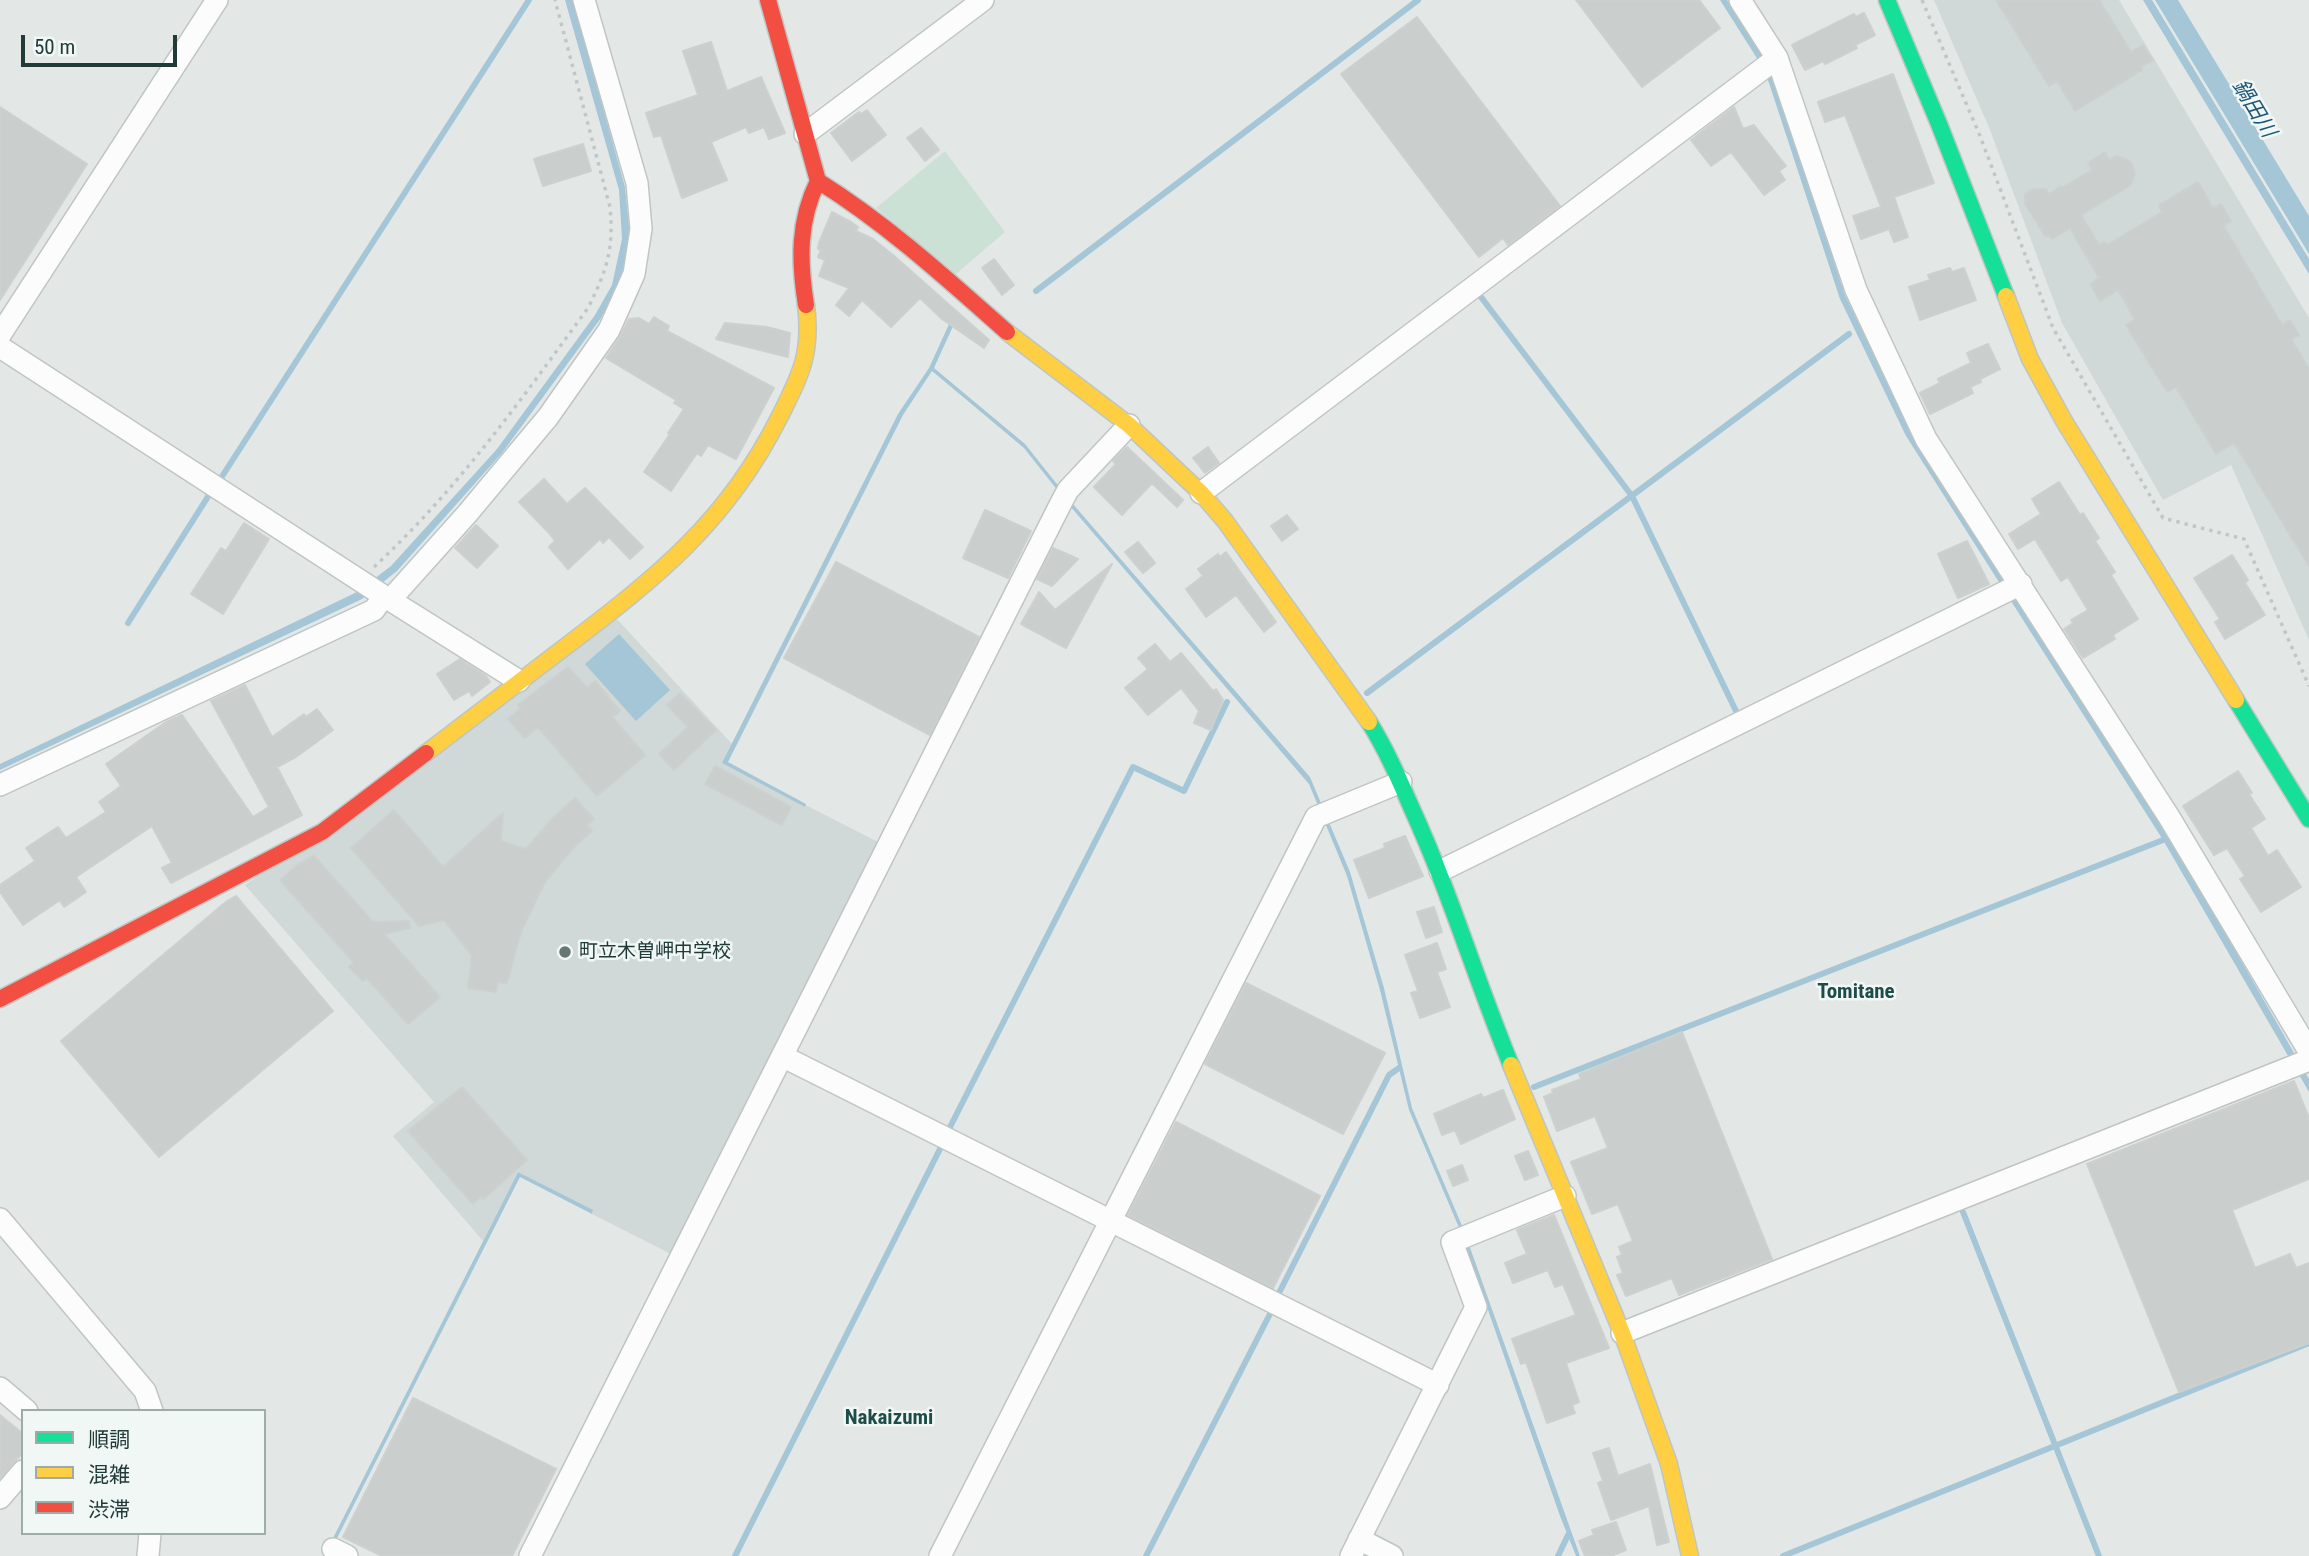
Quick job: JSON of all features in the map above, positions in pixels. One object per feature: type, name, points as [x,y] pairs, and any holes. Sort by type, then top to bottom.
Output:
[{"type":"street","points":[[0,335],[218,0]]},
{"type":"street","points":[[0,785],[374,610],[375,591],[491,487],[548,417],[609,330],[634,274],[641,229],[637,183],[584,0]]},
{"type":"street","points":[[768,0],[818,181],[861,208],[904,241],[1008,333],[1129,425],[1200,493],[1225,522],[1354,700],[1382,744],[1440,871],[1481,991],[1622,1333],[1669,1464],[1690,1556]]},
{"type":"street","points":[[805,134],[983,0]]},
{"type":"street","points":[[1622,1333],[2304,1060],[2195,858],[2011,589],[1926,439],[1856,290],[1769,64],[1740,0]]},
{"type":"street","points":[[1887,0],[1939,124],[2030,359],[2064,421],[2309,819]]},
{"type":"street","points":[[1200,493],[1769,64]]},
{"type":"street","points":[[0,999],[322,832],[634,594],[679,554],[737,489],[755,461],[804,365],[809,326],[801,251],[803,223],[809,198],[818,181]]},
{"type":"street","points":[[0,347],[375,591],[519,681]]},
{"type":"street","points":[[530,1556],[1065,497],[1129,425]]},
{"type":"street","points":[[1440,871],[2011,589]]},
{"type":"street","points":[[940,1556],[1110,1221],[1323,814],[1401,782]]},
{"type":"street","points":[[782,1056],[1438,1385]]},
{"type":"street","points":[[1392,1556],[1355,1548],[1476,1307],[1452,1242],[1565,1196]]},
{"type":"street","points":[[0,1219],[145,1391],[151,1409]]},
{"type":"street","points":[[0,1388],[25,1409]]},
{"type":"street","points":[[0,1498],[21,1473]]},
{"type":"street","points":[[148,1556],[150,1535]]},
{"type":"path","points":[[375,591],[402,541],[492,440],[588,308],[608,258],[612,235],[605,180],[555,0]]},
{"type":"path","points":[[1922,0],[1980,136],[2053,328],[2074,368],[2163,518],[2244,539],[2309,686]]},
{"type":"shaded area","points":[[1934,0],[2119,0],[2309,318],[2309,640],[2231,465],[2163,500],[2062,323],[1990,130]]},
{"type":"shaded area","name":"町立木曽岬中学校","points":[[617,619],[732,744],[723,763],[882,844],[673,1255],[518,1172],[483,1241],[393,1136],[434,1102],[245,885]]},
{"type":"green space","points":[[945,151],[1005,232],[956,274],[876,208]]},
{"type":"water","points":[[565,0],[573,0],[625,187],[630,237],[617,288],[601,318],[502,453],[397,571],[362,599],[0,770],[0,764],[357,592],[391,566],[497,449],[595,315],[612,285],[622,239],[619,190]]},
{"type":"water","points":[[1720,0],[1727,0],[1761,53],[1774,80],[1845,295],[1912,433],[2169,835],[2309,1079],[2309,1092],[2163,840],[1906,436],[1840,299],[1769,83],[1760,63]]},
{"type":"water","points":[[2143,0],[2152,0],[2309,259],[2309,274]]},
{"type":"water","points":[[2155,0],[2178,0],[2309,216],[2309,254]]},
{"type":"water","points":[[955,311],[959,313],[934,368],[1025,444],[1072,503],[1310,777],[1350,872],[1384,988],[1412,1108],[1463,1228],[1580,1556],[1576,1556],[1560,1516],[1460,1230],[1409,1110],[1380,990],[1347,876],[1309,784],[1070,506],[1024,448],[932,371],[903,415],[728,762],[806,804],[805,807],[722,763],[898,414],[929,368]]},
{"type":"water","points":[[619,634],[670,690],[636,721],[585,664]]},
{"type":"water","points":[[518,1172],[593,1210],[592,1214],[520,1177],[328,1556],[324,1556]]},
{"type":"building","points":[[1576,0],[1699,0],[1720,28],[1642,87]]},
{"type":"building","points":[[1996,0],[2099,0],[2131,52],[2143,45],[2153,60],[2141,67],[2142,70],[2075,111],[2057,81],[2049,86]]},
{"type":"building","points":[[1864,13],[1875,35],[1855,45],[1857,48],[1825,64],[1823,61],[1805,70],[1792,45],[1854,14],[1856,17]]},
{"type":"building","points":[[1417,17],[1560,206],[1508,245],[1503,238],[1479,257],[1341,74]]},
{"type":"building","points":[[711,42],[727,91],[761,77],[785,133],[769,139],[764,127],[749,133],[746,127],[711,142],[727,180],[682,198],[661,135],[654,137],[646,113],[698,95],[683,51]]},
{"type":"building","points":[[1893,74],[1934,183],[1894,197],[1908,237],[1894,242],[1889,229],[1861,239],[1853,216],[1881,207],[1845,115],[1825,122],[1818,102]]},
{"type":"building","points":[[0,107],[87,164],[0,300]]},
{"type":"building","points":[[1734,107],[1743,129],[1754,125],[1786,166],[1779,171],[1785,180],[1764,195],[1731,152],[1711,166],[1691,140]]},
{"type":"building","points":[[867,110],[886,135],[852,161],[831,133],[859,112],[861,114]]},
{"type":"building","points":[[921,128],[939,150],[925,161],[907,138]]},
{"type":"building","points":[[583,144],[591,171],[543,186],[534,159]]},
{"type":"building","points":[[2105,152],[2109,160],[2116,156],[2128,160],[2135,174],[2131,185],[2081,215],[2099,245],[2105,242],[2107,245],[2162,212],[2159,205],[2198,182],[2213,208],[2221,204],[2231,221],[2223,225],[2282,325],[2290,320],[2299,335],[2291,339],[2309,369],[2309,566],[2234,443],[2216,454],[2176,387],[2167,392],[2126,325],[2135,319],[2118,290],[2100,301],[2090,284],[2099,278],[2070,228],[2052,239],[2049,235],[2046,237],[2025,204],[2025,194],[2029,191],[2046,189],[2049,194],[2061,186],[2062,188],[2092,170],[2088,163]]},
{"type":"building","points":[[832,212],[851,222],[858,227],[856,231],[873,239],[893,255],[989,340],[984,348],[942,319],[920,298],[891,327],[862,300],[849,316],[836,305],[849,288],[819,276],[825,260],[818,257],[821,250],[818,249],[819,243]]},
{"type":"building","points":[[994,259],[1014,285],[1002,295],[982,268]]},
{"type":"building","points":[[1950,268],[1952,272],[1964,268],[1976,300],[1920,320],[1909,287],[1930,280],[1928,275]]},
{"type":"building","points":[[654,317],[669,326],[667,331],[774,388],[736,459],[708,445],[701,456],[697,453],[671,491],[644,472],[684,409],[674,403],[676,400],[606,358],[629,319],[639,318],[649,324]]},
{"type":"building","points":[[725,323],[767,327],[790,333],[788,357],[716,339]]},
{"type":"building","points":[[1988,344],[2000,369],[1970,387],[1973,393],[1930,414],[1920,393],[1940,383],[1938,379],[1971,363],[1967,353]]},
{"type":"building","points":[[1127,447],[1183,500],[1177,507],[1152,483],[1122,515],[1094,487],[1116,464],[1113,461]]},
{"type":"building","points":[[1208,447],[1219,463],[1205,473],[1193,458]]},
{"type":"building","points":[[544,479],[567,504],[585,488],[643,547],[630,559],[609,537],[603,543],[600,539],[568,569],[549,547],[555,541],[519,502]]},
{"type":"building","points":[[2059,482],[2099,538],[2095,541],[2115,572],[2111,575],[2138,619],[2113,635],[2115,639],[2083,658],[2064,629],[2073,623],[2071,620],[2088,610],[2068,577],[2061,581],[2035,539],[2018,549],[2009,534],[2041,514],[2032,499]]},
{"type":"building","points":[[985,510],[1031,531],[1008,578],[963,558]]},
{"type":"building","points":[[1287,515],[1298,529],[1282,541],[1271,526]]},
{"type":"building","points":[[244,523],[269,539],[223,614],[191,594],[221,548],[226,551]]},
{"type":"building","points":[[476,525],[498,546],[477,568],[455,548]]},
{"type":"building","points":[[1967,541],[1989,584],[1958,598],[1938,554]]},
{"type":"building","points":[[1138,542],[1155,563],[1143,573],[1125,552]]},
{"type":"building","points":[[1053,548],[1078,559],[1052,586],[1037,579]]},
{"type":"building","points":[[1226,552],[1276,622],[1264,632],[1236,595],[1206,617],[1186,589],[1203,576],[1198,569],[1218,554],[1220,557]]},
{"type":"building","points":[[2232,555],[2248,580],[2245,583],[2265,615],[2225,639],[2215,622],[2220,619],[2194,578]]},
{"type":"building","points":[[836,562],[979,637],[930,735],[784,658]]},
{"type":"building","points":[[1112,564],[1066,648],[1021,624],[1039,592],[1055,610]]},
{"type":"building","points":[[1155,644],[1170,662],[1181,653],[1213,691],[1216,689],[1223,700],[1211,730],[1194,723],[1199,711],[1181,688],[1148,715],[1125,688],[1148,669],[1138,658]]},
{"type":"building","points":[[460,659],[486,676],[490,682],[472,696],[469,691],[454,700],[437,674]]},
{"type":"building","points":[[568,667],[587,688],[595,681],[620,711],[612,717],[645,755],[597,796],[538,727],[525,738],[508,719],[521,708],[518,705]]},
{"type":"building","points":[[245,685],[272,737],[304,714],[306,717],[317,709],[333,730],[296,757],[277,767],[302,815],[171,883],[162,868],[172,863],[152,826],[76,877],[86,892],[64,907],[60,900],[23,925],[0,892],[0,885],[35,861],[26,848],[58,827],[66,838],[106,812],[99,802],[121,786],[106,764],[166,722],[182,715],[253,817],[269,807],[211,701]]},
{"type":"building","points":[[680,693],[716,730],[674,770],[659,754],[688,727],[667,705]]},
{"type":"building","points":[[715,766],[791,807],[782,825],[705,784]]},
{"type":"building","points":[[2238,771],[2265,819],[2251,828],[2268,856],[2277,850],[2301,887],[2261,912],[2240,879],[2245,876],[2227,848],[2214,855],[2183,806]]},
{"type":"building","points":[[575,798],[594,819],[587,825],[592,831],[575,846],[545,882],[521,932],[507,983],[498,982],[496,992],[468,988],[472,956],[444,920],[419,926],[351,848],[394,810],[443,867],[503,813],[501,841],[526,849]]},
{"type":"building","points":[[1405,836],[1423,876],[1369,898],[1354,860],[1385,848],[1384,844]]},
{"type":"building","points":[[314,856],[373,922],[409,921],[410,928],[384,934],[440,997],[408,1024],[367,978],[363,981],[349,967],[354,963],[280,880],[299,864]]},
{"type":"building","points":[[236,896],[333,1011],[159,1157],[61,1041]]},
{"type":"building","points":[[1434,907],[1442,932],[1426,938],[1417,912]]},
{"type":"building","points":[[1437,943],[1446,969],[1437,972],[1450,1007],[1420,1018],[1411,993],[1418,991],[1405,955]]},
{"type":"building","points":[[1246,983],[1385,1053],[1343,1134],[1205,1064]]},
{"type":"building","points":[[1682,1032],[1772,1259],[1679,1295],[1672,1278],[1626,1296],[1617,1275],[1623,1273],[1617,1257],[1622,1255],[1619,1247],[1633,1241],[1618,1204],[1592,1214],[1571,1162],[1608,1148],[1595,1116],[1557,1131],[1544,1097],[1553,1093],[1552,1090],[1581,1079],[1579,1074]]},
{"type":"building","points":[[2294,1081],[2309,1118],[2309,1179],[2232,1210],[2255,1268],[2290,1254],[2296,1268],[2309,1263],[2309,1343],[2179,1392],[2087,1164]]},
{"type":"building","points":[[462,1087],[527,1160],[483,1199],[481,1196],[473,1204],[408,1131]]},
{"type":"building","points":[[1503,1090],[1515,1119],[1461,1144],[1455,1130],[1442,1135],[1434,1114],[1481,1094],[1483,1098]]},
{"type":"building","points":[[1176,1122],[1320,1196],[1273,1288],[1128,1215]]},
{"type":"building","points":[[1528,1151],[1538,1175],[1525,1180],[1515,1156]]},
{"type":"building","points":[[1462,1165],[1468,1180],[1453,1186],[1447,1171]]},
{"type":"building","points":[[1554,1215],[1609,1348],[1566,1363],[1579,1402],[1572,1405],[1575,1413],[1547,1423],[1526,1362],[1521,1364],[1512,1339],[1576,1315],[1563,1284],[1555,1287],[1548,1270],[1513,1283],[1505,1263],[1527,1254],[1517,1230]]},
{"type":"building","points":[[413,1398],[556,1469],[512,1556],[382,1556],[343,1537]]},
{"type":"building","points":[[0,1415],[21,1432],[21,1454],[0,1478]]},
{"type":"building","points":[[1609,1448],[1618,1476],[1650,1464],[1669,1542],[1657,1545],[1649,1506],[1611,1520],[1598,1483],[1603,1481],[1593,1453]]},
{"type":"building","points":[[1616,1522],[1626,1550],[1611,1556],[1585,1556],[1579,1541],[1594,1535],[1592,1530]]},
{"type":"waterway","points":[[221,478],[529,0]]},
{"type":"waterway","points":[[1036,291],[1418,0]]},
{"type":"waterway","points":[[1481,297],[1632,496],[1737,713]]},
{"type":"waterway","points":[[1367,693],[1849,334]]},
{"type":"waterway","points":[[128,623],[209,495]]},
{"type":"waterway","points":[[948,1131],[1133,767],[1184,791],[1227,702]]},
{"type":"waterway","points":[[1534,1087],[2163,840]]},
{"type":"waterway","points":[[1277,1297],[1389,1075],[1399,1068]]},
{"type":"waterway","points":[[735,1556],[942,1145]]},
{"type":"waterway","points":[[1963,1212],[2099,1556]]},
{"type":"waterway","points":[[1146,1556],[1272,1310]]},
{"type":"waterway","points":[[1783,1556],[2309,1343]]},
{"type":"waterway","points":[[1558,1556],[1568,1535]]},
{"type":"traffic: fast","points":[[1887,0],[2006,296]]},
{"type":"traffic: fast","points":[[2236,700],[2309,819]]},
{"type":"traffic: fast","points":[[1369,722],[1392,764],[1426,840],[1511,1065]]},
{"type":"traffic: slow","points":[[2006,296],[2030,359],[2064,421],[2236,700]]},
{"type":"traffic: slow","points":[[426,753],[630,596],[687,545],[713,517],[759,453],[794,388],[806,350],[806,305]]},
{"type":"traffic: slow","points":[[1007,332],[1129,425],[1201,493],[1225,521],[1369,722]]},
{"type":"traffic: slow","points":[[1511,1065],[1622,1333],[1669,1464],[1690,1556]]},
{"type":"traffic: jam","points":[[768,0],[818,181],[892,233],[1007,332]]},
{"type":"traffic: jam","points":[[806,305],[802,242],[807,211],[818,181]]},
{"type":"traffic: jam","points":[[0,999],[322,832],[426,753]]},
{"type":"place","name":"町立木曽岬中学校","points":[[565,952]]},
{"type":"district","name":"Tomitane","points":[[1856,993]]},
{"type":"district","name":"Nakaizumi","points":[[889,1419]]},
{"type":"water label","name":"鍋田川","points":[[2253,109]]}]
